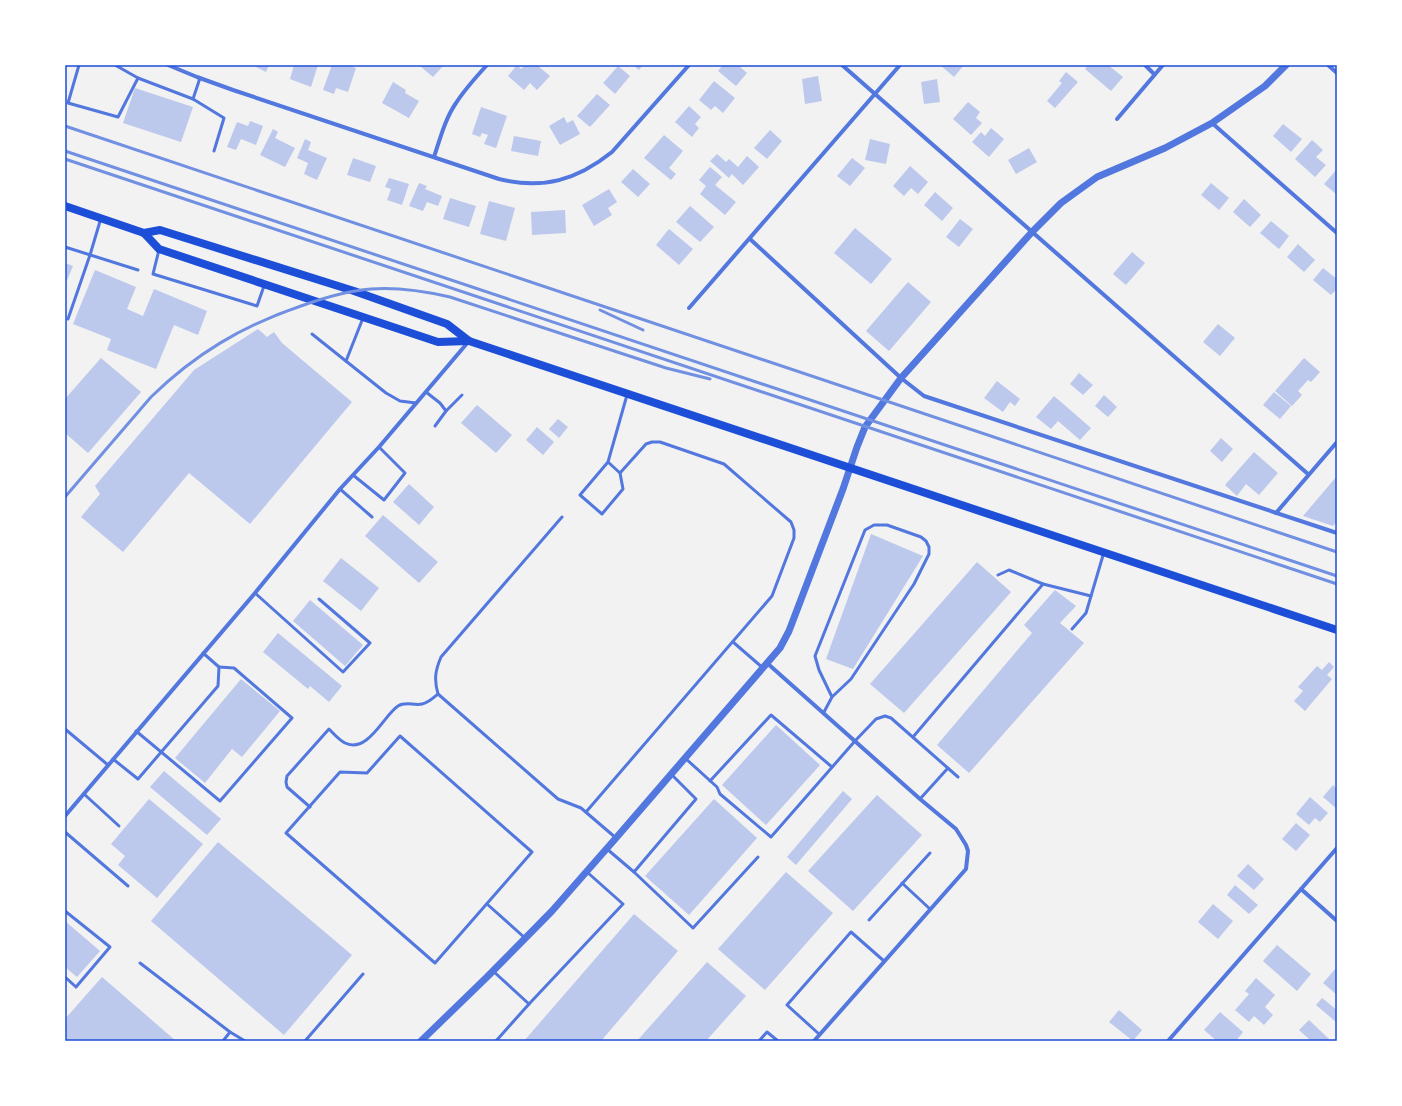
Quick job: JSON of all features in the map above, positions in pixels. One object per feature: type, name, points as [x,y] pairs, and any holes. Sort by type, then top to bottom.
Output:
[{"type":"main road","points":[[65,206],[144,233],[159,248],[438,342],[469,341]]},
{"type":"main road","points":[[144,233],[160,230],[354,292],[447,324],[469,341],[1337,630]]},
{"type":"street","points":[[168,65],[200,78],[434,157],[508,181],[527,184],[552,182],[581,173],[612,152],[688,65]]},
{"type":"street","points":[[434,157],[455,104],[487,65]]},
{"type":"street","points":[[842,65],[874,95],[1308,474]]},
{"type":"street","points":[[689,308],[900,65]]},
{"type":"street","points":[[1145,65],[1154,74]]},
{"type":"street","points":[[1117,119],[1162,65]]},
{"type":"street","points":[[421,1041],[493,971],[586,872],[780,648],[789,631],[851,468],[865,426],[901,378],[1032,232],[1061,203],[1097,177],[1165,148],[1212,123],[1265,86],[1286,65]]},
{"type":"street","points":[[1328,65],[1337,73]]},
{"type":"street","points":[[1212,123],[1337,233]]},
{"type":"street","points":[[750,239],[901,378],[924,396],[1337,533]]},
{"type":"street","points":[[65,816],[340,489],[379,447],[469,341]]},
{"type":"street","points":[[1276,513],[1337,442]]},
{"type":"street","points":[[765,666],[824,712],[920,799],[956,829],[968,851],[966,869],[814,1041]]},
{"type":"street","points":[[1168,1041],[1337,848]]},
{"type":"street","points":[[1301,889],[1337,921]]},
{"type":"lane","points":[[79,65],[68,103],[118,117],[138,78]]},
{"type":"lane","points":[[115,65],[138,78],[193,99],[224,118],[214,150]]},
{"type":"lane","points":[[193,99],[200,78]]},
{"type":"lane","points":[[68,319],[101,218]]},
{"type":"lane","points":[[65,247],[138,270]]},
{"type":"lane","points":[[159,248],[153,274],[257,306],[265,283]]},
{"type":"lane","points":[[346,361],[363,316]]},
{"type":"lane","points":[[312,334],[386,393],[400,401],[416,403]]},
{"type":"lane","points":[[426,392],[440,403],[446,411]]},
{"type":"lane","points":[[608,462],[620,473],[623,489],[602,514],[580,495],[608,462],[627,393]]},
{"type":"lane","points":[[434,426],[462,395]]},
{"type":"lane","points":[[586,812],[772,596],[794,538],[794,530],[791,522],[724,464],[660,442],[652,442],[646,444],[620,473]]},
{"type":"lane","points":[[353,475],[384,500],[405,473],[379,447]]},
{"type":"lane","points":[[340,489],[372,517]]},
{"type":"lane","points":[[562,517],[441,657],[436,669],[435,682],[438,694],[558,799],[581,808],[616,838]]},
{"type":"lane","points":[[824,712],[832,697],[851,679],[914,584],[929,554],[929,547],[926,541],[921,537],[887,525],[874,525],[866,530],[816,656],[819,670],[832,697]]},
{"type":"lane","points":[[1072,629],[1086,612],[1104,552]]},
{"type":"lane","points":[[998,575],[1009,570],[1043,584],[1091,596]]},
{"type":"lane","points":[[913,737],[1043,584]]},
{"type":"lane","points":[[254,593],[344,672],[370,643],[319,599]]},
{"type":"lane","points":[[733,642],[765,666]]},
{"type":"lane","points":[[136,731],[220,801],[292,718],[234,668],[219,667],[203,653]]},
{"type":"lane","points":[[113,759],[138,779],[218,686],[219,667]]},
{"type":"lane","points":[[310,806],[287,787],[287,776],[328,729],[345,743],[354,744],[362,742],[370,737],[398,706],[406,703],[414,705],[422,704],[438,694]]},
{"type":"lane","points":[[710,780],[771,715],[832,766]]},
{"type":"lane","points":[[685,758],[717,787],[720,794],[771,836],[855,741],[876,719],[884,716],[892,718],[958,776]]},
{"type":"lane","points":[[65,729],[108,765]]},
{"type":"lane","points":[[400,736],[532,852],[435,964],[286,833],[310,806],[340,772],[367,773],[400,736]]},
{"type":"lane","points":[[920,799],[948,768]]},
{"type":"lane","points":[[634,872],[696,799],[671,774]]},
{"type":"lane","points":[[84,794],[119,826]]},
{"type":"lane","points":[[65,832],[128,886]]},
{"type":"lane","points":[[607,849],[634,872],[693,928],[758,857]]},
{"type":"lane","points":[[869,920],[930,853]]},
{"type":"lane","points":[[496,1041],[623,904],[586,872]]},
{"type":"lane","points":[[902,883],[930,909]]},
{"type":"lane","points":[[487,904],[525,938]]},
{"type":"lane","points":[[65,911],[110,947],[76,987],[65,977]]},
{"type":"lane","points":[[819,1034],[787,1005],[851,932],[884,962]]},
{"type":"lane","points":[[140,963],[230,1032],[245,1041]]},
{"type":"lane","points":[[493,971],[529,1004]]},
{"type":"lane","points":[[305,1041],[363,974]]},
{"type":"lane","points":[[223,1041],[230,1032]]},
{"type":"lane","points":[[759,1041],[767,1032],[778,1041]]},
{"type":"building","points":[[257,65],[269,65],[266,72],[256,67]]},
{"type":"building","points":[[294,65],[318,65],[311,87],[290,79]]},
{"type":"building","points":[[332,65],[347,65],[356,68],[348,92],[336,88],[334,94],[323,90]]},
{"type":"building","points":[[444,65],[433,77],[420,66]]},
{"type":"building","points":[[517,65],[521,69],[525,65],[537,65],[550,76],[537,90],[530,83],[524,90],[508,76]]},
{"type":"building","points":[[633,65],[643,65],[639,70]]},
{"type":"building","points":[[723,65],[738,65],[747,73],[736,86],[718,71]]},
{"type":"building","points":[[940,65],[964,65],[954,77]]},
{"type":"building","points":[[1088,65],[1108,65],[1123,77],[1111,91],[1085,69]]},
{"type":"building","points":[[618,66],[630,76],[615,94],[603,83]]},
{"type":"building","points":[[1066,72],[1078,82],[1055,108],[1047,101],[1062,83],[1059,81]]},
{"type":"building","points":[[818,76],[822,101],[805,104],[802,79]]},
{"type":"building","points":[[937,79],[940,102],[924,104],[921,82]]},
{"type":"building","points":[[714,81],[735,98],[723,113],[715,106],[711,110],[699,100]]},
{"type":"building","points":[[393,82],[406,90],[405,93],[419,101],[409,118],[382,103]]},
{"type":"building","points":[[135,88],[193,107],[181,142],[123,123]]},
{"type":"building","points":[[597,94],[610,105],[590,127],[577,116]]},
{"type":"building","points":[[968,102],[980,112],[976,118],[982,123],[971,135],[953,119]]},
{"type":"building","points":[[689,106],[701,117],[695,124],[699,128],[692,137],[675,122]]},
{"type":"building","points":[[481,107],[507,116],[496,148],[484,144],[488,135],[482,133],[480,137],[472,134]]},
{"type":"building","points":[[564,117],[567,123],[573,120],[580,134],[560,145],[549,126]]},
{"type":"building","points":[[250,121],[263,126],[256,145],[241,139],[236,150],[227,147],[237,122],[248,126]]},
{"type":"building","points":[[1283,124],[1302,139],[1291,152],[1273,136]]},
{"type":"building","points":[[991,128],[1004,139],[989,157],[972,142],[981,132],[985,136]]},
{"type":"building","points":[[273,129],[278,132],[275,138],[295,148],[285,167],[260,155]]},
{"type":"building","points":[[770,130],[782,141],[767,159],[754,148]]},
{"type":"building","points":[[664,135],[683,151],[669,168],[676,174],[671,180],[644,158]]},
{"type":"building","points":[[514,136],[541,141],[538,156],[511,151]]},
{"type":"building","points":[[305,139],[311,142],[308,150],[327,158],[317,180],[304,174],[308,163],[297,158]]},
{"type":"building","points":[[870,139],[890,144],[886,164],[865,160]]},
{"type":"building","points":[[1312,140],[1323,150],[1316,157],[1326,165],[1315,177],[1295,159]]},
{"type":"building","points":[[1029,148],[1037,162],[1016,174],[1008,160]]},
{"type":"building","points":[[717,154],[726,162],[729,159],[738,167],[747,156],[759,167],[743,185],[732,174],[729,178],[710,161]]},
{"type":"building","points":[[353,158],[376,166],[370,182],[347,175]]},
{"type":"building","points":[[852,158],[865,168],[850,186],[837,176]]},
{"type":"building","points":[[910,166],[928,182],[918,194],[911,188],[904,196],[893,186]]},
{"type":"building","points":[[710,167],[722,177],[715,185],[736,202],[725,215],[700,194],[706,186],[699,180]]},
{"type":"building","points":[[633,169],[650,184],[638,197],[621,182]]},
{"type":"building","points":[[1337,169],[1337,193],[1336,194],[1324,184]]},
{"type":"building","points":[[389,178],[409,184],[402,205],[387,200],[391,189],[385,187]]},
{"type":"building","points":[[419,183],[427,186],[425,189],[442,196],[438,206],[427,202],[423,211],[409,206]]},
{"type":"building","points":[[1211,183],[1229,198],[1219,210],[1201,195]]},
{"type":"building","points":[[609,189],[617,202],[608,208],[612,215],[594,226],[582,205]]},
{"type":"building","points":[[935,192],[953,208],[942,221],[924,205]]},
{"type":"building","points":[[450,198],[476,206],[469,227],[443,219]]},
{"type":"building","points":[[1244,199],[1261,215],[1250,227],[1233,212]]},
{"type":"building","points":[[489,201],[515,208],[506,241],[480,234]]},
{"type":"building","points":[[690,206],[714,227],[700,242],[676,222]]},
{"type":"building","points":[[565,210],[566,233],[532,235],[531,212]]},
{"type":"building","points":[[960,219],[973,229],[959,247],[946,237]]},
{"type":"building","points":[[1271,221],[1289,236],[1279,249],[1260,233]]},
{"type":"building","points":[[855,228],[892,259],[871,284],[834,253]]},
{"type":"building","points":[[669,229],[693,249],[679,265],[656,245]]},
{"type":"building","points":[[1298,244],[1315,260],[1304,272],[1287,257]]},
{"type":"building","points":[[1132,252],[1145,263],[1126,285],[1113,274]]},
{"type":"building","points":[[65,263],[73,266],[65,285]]},
{"type":"building","points":[[1323,268],[1337,279],[1337,289],[1331,295],[1313,280]]},
{"type":"building","points":[[95,270],[136,287],[127,309],[143,316],[154,289],[207,311],[198,335],[174,325],[156,369],[107,350],[111,339],[73,324]]},
{"type":"building","points":[[908,282],[931,302],[889,351],[866,331]]},
{"type":"building","points":[[1218,324],[1235,338],[1220,356],[1203,342]]},
{"type":"building","points":[[258,329],[267,337],[274,332],[282,343],[352,402],[250,524],[189,473],[123,552],[81,517],[100,494],[95,486],[194,370]]},
{"type":"building","points":[[101,358],[141,392],[88,453],[65,433],[65,399]]},
{"type":"building","points":[[1304,358],[1320,372],[1311,382],[1308,380],[1298,391],[1302,395],[1292,406],[1275,391]]},
{"type":"building","points":[[1079,373],[1093,385],[1083,395],[1070,384]]},
{"type":"building","points":[[997,381],[1020,399],[1015,406],[1010,402],[1003,412],[984,398]]},
{"type":"building","points":[[1274,392],[1291,406],[1280,419],[1263,405]]},
{"type":"building","points":[[1104,395],[1117,407],[1108,417],[1095,406]]},
{"type":"building","points":[[1054,396],[1091,428],[1080,440],[1058,421],[1051,429],[1036,417]]},
{"type":"building","points":[[477,405],[512,435],[496,453],[461,423]]},
{"type":"building","points":[[558,419],[568,427],[559,438],[549,429]]},
{"type":"building","points":[[537,427],[554,442],[543,455],[526,440]]},
{"type":"building","points":[[1221,438],[1233,449],[1222,462],[1210,451]]},
{"type":"building","points":[[1254,452],[1278,473],[1259,495],[1246,484],[1237,496],[1225,485]]},
{"type":"building","points":[[1337,476],[1337,521],[1333,526],[1303,516]]},
{"type":"building","points":[[409,484],[434,507],[419,525],[393,502]]},
{"type":"building","points":[[383,515],[438,562],[419,583],[365,536]]},
{"type":"building","points":[[871,534],[923,556],[853,669],[826,659]]},
{"type":"building","points":[[341,558],[379,588],[361,611],[323,581]]},
{"type":"building","points":[[977,562],[1011,592],[904,713],[870,684]]},
{"type":"building","points":[[1055,590],[1076,606],[1060,623],[1084,643],[969,773],[937,745],[1032,633],[1024,625]]},
{"type":"building","points":[[310,600],[363,645],[345,666],[293,621]]},
{"type":"building","points":[[278,633],[342,686],[329,702],[310,686],[308,689],[263,652]]},
{"type":"building","points":[[1329,662],[1334,667],[1327,675],[1332,679],[1305,711],[1294,701],[1303,691],[1298,687],[1317,666],[1322,670]]},
{"type":"building","points":[[241,679],[280,711],[242,757],[232,749],[205,783],[175,758]]},
{"type":"building","points":[[776,725],[820,765],[766,825],[722,785]]},
{"type":"building","points":[[164,771],[221,819],[207,835],[150,787]]},
{"type":"building","points":[[1333,785],[1337,789],[1337,809],[1323,797]]},
{"type":"building","points":[[843,791],[852,799],[796,865],[787,857]]},
{"type":"building","points":[[877,795],[922,835],[853,911],[808,871]]},
{"type":"building","points":[[1310,797],[1328,813],[1320,822],[1315,818],[1309,825],[1296,814]]},
{"type":"building","points":[[149,799],[203,844],[157,898],[118,865],[125,856],[111,844]]},
{"type":"building","points":[[714,799],[757,838],[689,915],[645,876]]},
{"type":"building","points":[[1296,823],[1310,835],[1296,851],[1282,839]]},
{"type":"building","points":[[218,842],[352,955],[284,1035],[151,921]]},
{"type":"building","points":[[1248,864],[1264,879],[1254,890],[1237,876]]},
{"type":"building","points":[[786,872],[833,913],[765,990],[718,949]]},
{"type":"building","points":[[1235,885],[1258,905],[1249,914],[1227,895]]},
{"type":"building","points":[[1213,904],[1233,921],[1218,939],[1198,922]]},
{"type":"building","points":[[634,914],[678,951],[601,1041],[524,1041]]},
{"type":"building","points":[[65,921],[100,951],[77,977],[65,967]]},
{"type":"building","points":[[1277,945],[1311,974],[1297,991],[1263,961]]},
{"type":"building","points":[[707,962],[746,996],[706,1041],[637,1041]]},
{"type":"building","points":[[1337,967],[1337,995],[1323,983]]},
{"type":"building","points":[[102,977],[176,1041],[65,1041],[65,1019]]},
{"type":"building","points":[[1256,978],[1275,995],[1265,1007],[1273,1015],[1264,1025],[1254,1016],[1249,1022],[1235,1010],[1249,994],[1245,991]]},
{"type":"building","points":[[1322,998],[1337,1010],[1336,1022],[1316,1005]]},
{"type":"building","points":[[1119,1010],[1142,1030],[1133,1041],[1109,1022]]},
{"type":"building","points":[[1220,1012],[1243,1032],[1236,1041],[1217,1041],[1204,1030]]},
{"type":"building","points":[[1309,1020],[1329,1039],[1327,1041],[1311,1041],[1299,1030]]},
{"type":"railway","points":[[65,126],[1337,552]]},
{"type":"railway","points":[[65,151],[1337,576]]},
{"type":"railway","points":[[65,159],[1337,584]]},
{"type":"railway","points":[[65,497],[151,397],[185,367],[239,332],[279,314],[318,300],[353,291],[371,289],[401,289],[421,291],[450,297],[666,368],[710,379]]},
{"type":"railway","points":[[600,310],[643,330]]}]
